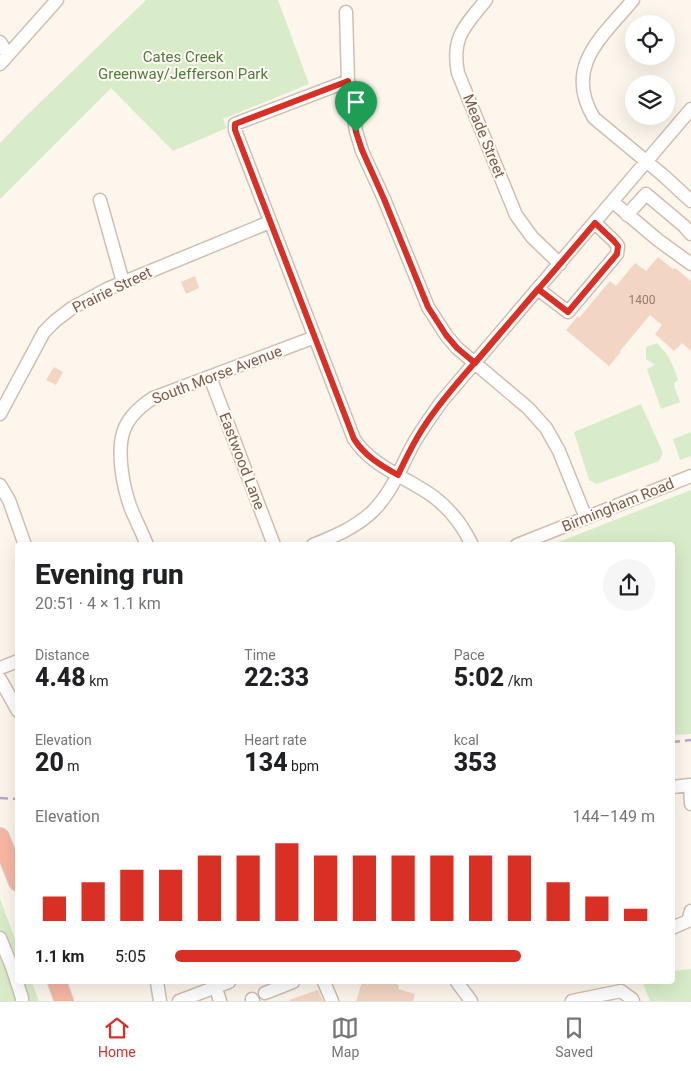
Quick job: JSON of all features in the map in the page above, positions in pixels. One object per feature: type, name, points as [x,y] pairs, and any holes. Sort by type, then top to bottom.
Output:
[{"type":"highway","points":[[0,838],[15,875]]},
{"type":"highway","points":[[58,984],[64,1001]]},
{"type":"street","points":[[4,60],[57,0]]},
{"type":"street","name":"Meade Street","points":[[486,0],[461,32],[456,49],[458,73],[516,215],[532,238],[560,264]]},
{"type":"street","points":[[633,0],[593,48],[584,68],[582,78],[583,89],[588,109],[594,118],[691,201]]},
{"type":"street","points":[[346,12],[348,81],[354,125],[362,150],[428,307],[457,348],[528,408],[546,428],[559,451],[586,518]]},
{"type":"street","points":[[0,42],[4,60]]},
{"type":"street","points":[[348,81],[235,124],[235,130],[354,439],[367,456],[434,497],[445,506],[462,526],[470,542]]},
{"type":"street","points":[[322,542],[351,528],[382,501],[390,490],[409,451],[442,401],[691,109]]},
{"type":"street","points":[[628,215],[646,194],[691,234]]},
{"type":"street","points":[[100,200],[123,282]]},
{"type":"street","points":[[612,202],[691,264]]},
{"type":"street","name":"Prairie Street","points":[[0,414],[44,332],[72,308],[123,282],[270,222]]},
{"type":"street","points":[[538,289],[568,312],[617,254],[618,246],[595,223]]},
{"type":"street","name":"South Morse Avenue","points":[[146,542],[131,508],[123,478],[121,448],[123,433],[139,409],[153,398],[315,337]]},
{"type":"street","name":"Eastwood Lane","points":[[210,377],[273,542]]},
{"type":"street","name":"Birmingham Road","points":[[524,542],[691,476]]},
{"type":"street","points":[[0,485],[8,500],[24,542]]},
{"type":"street","points":[[0,668],[15,662]]},
{"type":"street","points":[[0,679],[15,706]]},
{"type":"street","points":[[675,787],[690,785],[691,804]]},
{"type":"street","points":[[675,927],[688,921],[691,911]]},
{"type":"street","points":[[0,938],[15,976]]},
{"type":"street","points":[[17,984],[22,1001]]},
{"type":"street","points":[[157,984],[160,1001]]},
{"type":"street","points":[[266,993],[288,984]]},
{"type":"street","points":[[325,984],[332,1001]]},
{"type":"street","points":[[463,984],[471,1001]]},
{"type":"street","points":[[179,1001],[214,985],[220,1001]]},
{"type":"street","points":[[572,1001],[621,991],[633,1001]]},
{"type":"green space","name":"Cates Creek Greenway/Jefferson Park","points":[[146,0],[278,0],[309,84],[223,119],[227,128],[173,151],[111,88],[0,199],[0,143]]},
{"type":"green space","points":[[657,343],[668,356],[674,369],[678,380],[674,386],[680,402],[661,409],[647,369],[655,365],[646,359],[646,347]]},
{"type":"green space","points":[[641,404],[663,453],[659,461],[597,484],[589,480],[574,432]]},
{"type":"green space","points":[[691,432],[691,456],[680,460],[673,439]]},
{"type":"green space","points":[[691,490],[691,734],[675,735],[675,542],[559,542]]},
{"type":"green space","points":[[0,899],[15,939],[15,984],[32,984],[39,1001],[0,1001]]},
{"type":"green space","points":[[691,969],[691,1001],[650,1001],[643,984],[675,984],[675,971]]},
{"type":"building","points":[[658,257],[691,281],[691,351],[682,343],[674,351],[655,334],[662,325],[650,315],[609,366],[566,330],[578,316],[579,318],[610,281],[616,286],[635,263],[646,271]]},
{"type":"building","points":[[195,276],[199,288],[186,294],[181,282]]},
{"type":"building","points":[[54,367],[63,372],[56,385],[46,380]]},
{"type":"building","points":[[361,984],[396,984],[399,985],[398,989],[415,994],[413,1001],[356,1001]]},
{"type":"building","points":[[318,990],[323,1001],[289,1000]]},
{"type":"railway","points":[[675,742],[691,740]]},
{"type":"railway","points":[[0,798],[15,799]]},
{"type":"route","points":[[356,132],[348,81],[235,124],[235,130],[349,429],[367,456],[398,475],[409,451],[442,401],[475,363],[506,326],[595,223],[618,246],[617,254],[568,312],[538,289],[475,363],[457,348],[446,335],[428,307],[384,199],[369,169],[356,132]]}]
